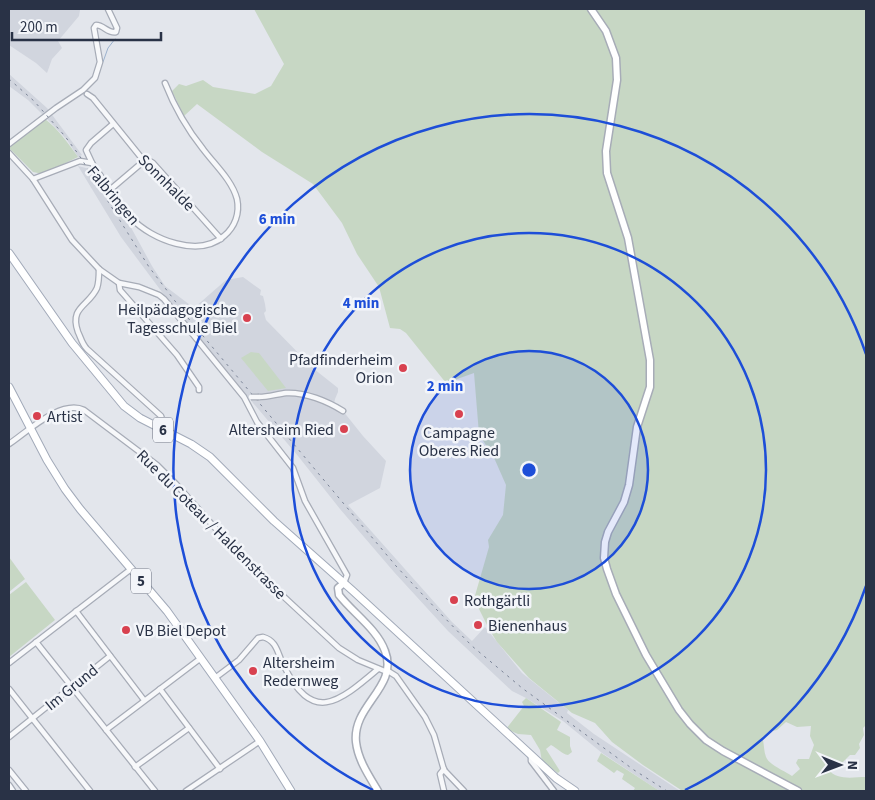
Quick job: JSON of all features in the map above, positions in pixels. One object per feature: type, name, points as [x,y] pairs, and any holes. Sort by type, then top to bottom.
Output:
[{"type":"main road","name":"6","points":[[9,253],[72,343],[113,393],[135,414],[191,444],[210,457],[274,521],[556,778],[575,791]]},
{"type":"main road","name":"5","points":[[9,387],[65,489],[167,611],[260,740],[291,791]]},
{"type":"street","points":[[9,144],[83,90],[95,78],[100,62],[94,28],[96,25],[99,25],[108,32],[114,33],[117,28],[108,9]]},
{"type":"street","points":[[591,9],[606,31],[616,58],[617,80],[607,140],[607,173],[628,238],[650,360],[650,387],[637,427],[629,485],[624,502],[608,532],[605,542],[604,558],[606,569],[616,594],[655,670],[679,710],[706,740],[737,760],[798,791]]},
{"type":"street","points":[[165,83],[176,107],[191,132],[235,193],[236,218],[230,230],[221,238]]},
{"type":"street","name":"Sonnhalde","points":[[87,94],[93,98],[144,161],[148,160],[153,163],[221,238]]},
{"type":"street","points":[[80,161],[91,143],[114,124]]},
{"type":"street","points":[[86,150],[92,163]]},
{"type":"street","points":[[9,152],[33,179],[72,240],[99,269],[119,283],[140,287],[159,295],[164,300],[244,397],[257,422],[296,473],[305,500],[347,575],[344,583],[338,588],[339,595],[382,643],[387,656],[388,672],[382,686],[361,715],[356,731],[359,754],[378,791]]},
{"type":"street","name":"Falbringen","points":[[33,179],[80,161],[92,163],[132,219],[154,235],[181,244],[198,247],[213,243],[221,238]]},
{"type":"street","points":[[110,189],[144,161]]},
{"type":"street","points":[[99,269],[97,287],[80,308],[76,317],[77,328],[82,342],[87,349],[161,416],[163,422],[161,428]]},
{"type":"street","points":[[119,283],[120,290],[177,355],[200,390]]},
{"type":"street","points":[[244,397],[297,394],[331,404],[343,411]]},
{"type":"street","name":"Rue du Coteau / Haldenstrasse","points":[[9,444],[64,408],[76,407],[88,412],[157,465],[241,557],[339,648],[358,660],[388,672]]},
{"type":"street","points":[[9,663],[131,569]]},
{"type":"street","points":[[76,611],[144,700]]},
{"type":"street","points":[[215,678],[234,665],[258,638],[263,637],[276,646],[283,666],[300,692],[317,703],[338,700],[349,694],[378,669]]},
{"type":"street","points":[[36,642],[155,791]]},
{"type":"street","name":"Im Grund","points":[[9,737],[110,656]]},
{"type":"street","points":[[106,730],[201,658]]},
{"type":"street","points":[[388,672],[396,676],[431,727],[444,769],[464,791]]},
{"type":"street","name":"Im Grund","points":[[9,689],[90,791]]},
{"type":"street","points":[[160,689],[220,769]]},
{"type":"street","points":[[135,767],[189,728]]},
{"type":"street","points":[[186,791],[260,740]]},
{"type":"street","points":[[531,755],[531,761],[554,791]]},
{"type":"street","points":[[444,769],[440,774],[444,791]]},
{"type":"street","points":[[9,770],[26,791]]},
{"type":"street","points":[[9,785],[14,791]]},
{"type":"shaded area","points":[[9,9],[80,10],[79,16],[58,41],[62,48],[52,59],[47,73],[36,63],[9,45]]},
{"type":"shaded area","points":[[9,74],[47,108],[82,155],[78,157],[67,140],[54,126],[28,100],[9,86]]},
{"type":"shaded area","points":[[78,166],[90,169],[98,176],[128,222],[165,286],[194,308],[226,280],[243,277],[261,290],[260,295],[263,296],[265,304],[266,311],[264,313],[266,320],[314,369],[338,388],[334,405],[343,411],[386,461],[380,488],[348,505],[452,622],[472,641],[485,627],[522,673],[568,710],[567,713],[594,734],[680,791],[658,790],[602,753],[563,721],[512,691],[448,631],[340,509],[298,456],[182,319],[121,237]]},
{"type":"green space","points":[[254,9],[866,9],[866,725],[863,728],[864,735],[859,744],[860,748],[855,755],[850,755],[842,763],[828,769],[841,777],[866,777],[866,791],[681,790],[612,742],[595,723],[572,713],[529,678],[497,642],[474,599],[489,547],[488,540],[503,515],[506,485],[495,460],[479,434],[474,373],[446,383],[406,333],[400,329],[390,328],[379,287],[357,254],[342,223],[313,184],[262,152],[197,104],[184,116],[172,91],[179,84],[186,86],[203,80],[213,87],[255,94],[271,86],[284,64]],"holes":[[[786,722],[797,727],[811,726],[810,736],[814,745],[809,759],[798,759],[796,763],[800,769],[792,776],[768,760],[763,740],[768,732],[777,730]]]},
{"type":"green space","points":[[45,119],[59,132],[78,157],[43,174],[33,172],[9,148]]},
{"type":"green space","points":[[251,352],[259,353],[286,388],[268,391],[241,358]]},
{"type":"green space","points":[[9,557],[25,579],[9,592]]},
{"type":"green space","points":[[26,582],[55,620],[9,657],[9,595]]},
{"type":"green space","points":[[526,698],[561,722],[557,730],[570,737],[572,752],[568,755],[551,745],[546,749],[560,771],[558,773],[542,762],[540,750],[531,735],[518,734],[506,729],[524,706],[522,702]]},
{"type":"green space","points":[[601,753],[659,791],[633,791],[635,788],[622,779],[624,774],[617,770],[614,773],[597,761]]},
{"type":"waterway","points":[[103,62],[108,48],[115,39]]},
{"type":"railway","points":[[9,79],[34,101],[79,155],[149,267],[188,318],[396,566],[472,646],[522,688],[634,770],[667,791]]},
{"type":"place","name":"Heilpädagogische Tagesschule Biel","points":[[247,318]]},
{"type":"place","name":"Pfadfinderheim Orion","points":[[403,368]]},
{"type":"place","name":"Campagne Oberes Ried","points":[[459,414]]},
{"type":"place","name":"Artist","points":[[37,416]]},
{"type":"place","name":"Altersheim Ried","points":[[344,429]]},
{"type":"place","name":"Rothgärtli","points":[[454,600]]},
{"type":"place","name":"Bienenhaus","points":[[478,625]]},
{"type":"place","name":"VB Biel Depot","points":[[126,630]]},
{"type":"place","name":"Altersheim Redernweg","points":[[253,671]]}]
